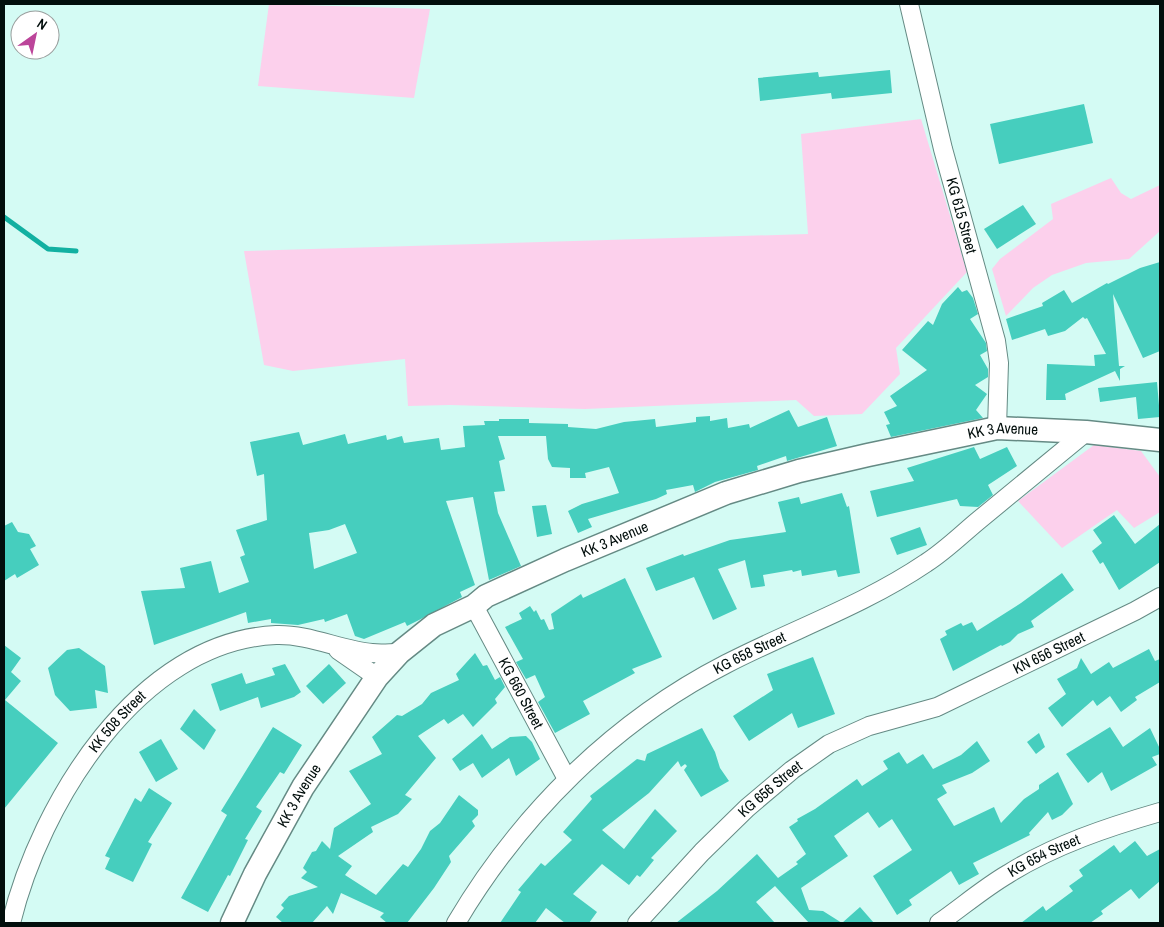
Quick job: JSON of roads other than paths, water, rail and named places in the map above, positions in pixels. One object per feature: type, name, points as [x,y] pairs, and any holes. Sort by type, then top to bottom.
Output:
[{"type":"street","name":"KG 615 Street","points":[[910,4],[943,149],[996,341],[998,363],[996,428]]},
{"type":"street","name":"KK 3 Avenue","points":[[232,923],[254,874],[303,788],[377,677],[399,653],[434,625],[474,606],[486,596],[565,560],[726,493],[799,471],[996,428],[1142,436],[1160,440]]},
{"type":"street","name":"KG 658 Street","points":[[456,923],[471,897],[510,844],[567,779],[618,735],[686,686],[726,664],[887,587],[926,563],[1086,432]]},
{"type":"street","name":"KN 656 Street","points":[[937,707],[1136,611],[1160,597]]},
{"type":"street","name":"KG 660 Street","points":[[474,606],[567,779]]},
{"type":"street","name":"KK 508 Street","points":[[11,923],[18,895],[34,850],[56,805],[97,743],[130,705],[165,676],[216,649],[247,639],[276,635],[320,640],[372,653],[399,653]]},
{"type":"street","name":"KK 508 Street","points":[[320,640],[377,677]]},
{"type":"street","name":"KG 656 Street","points":[[637,923],[702,852],[747,808],[792,770],[829,744],[869,726],[937,707]]},
{"type":"street","name":"KG 654 Street","points":[[939,923],[1007,874],[1045,853],[1115,825],[1160,812]]},
{"type":"waterway","points":[[4,217],[48,249],[76,251]]}]
